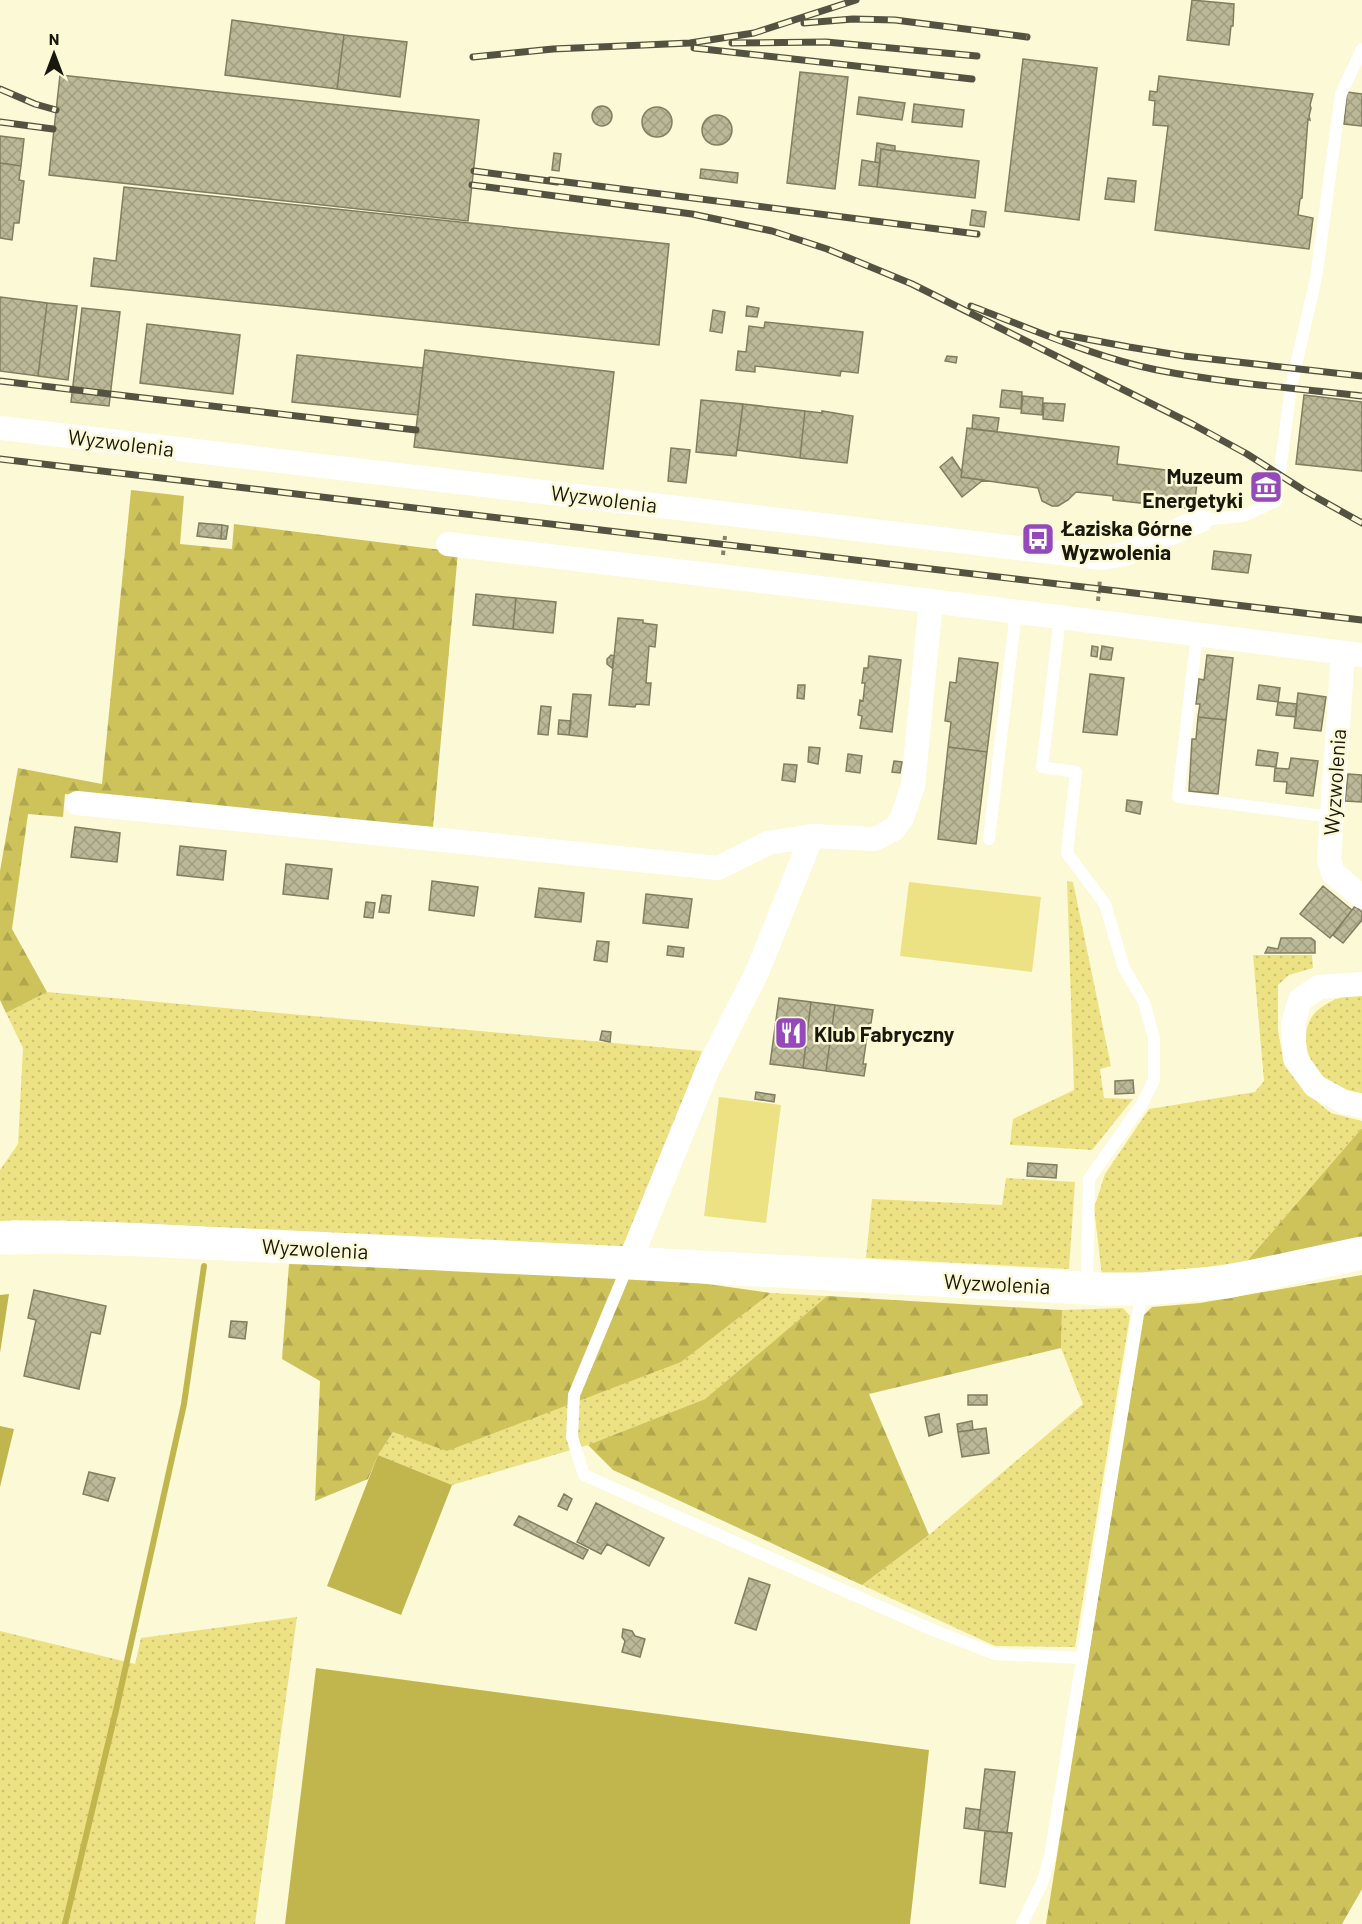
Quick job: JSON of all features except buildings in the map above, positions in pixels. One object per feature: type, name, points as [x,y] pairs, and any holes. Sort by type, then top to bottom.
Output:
[{"type":"street","name":"Wyzwolenia","points":[[0,428],[728,512],[1102,558],[1125,554],[1201,519]]},
{"type":"street","points":[[448,544],[1352,654]]},
{"type":"street","points":[[77,803],[718,868],[768,843],[813,836],[875,838],[894,829],[901,820],[913,786],[931,601]]},
{"type":"street","name":"Wyzwolenia","points":[[1352,654],[1329,860],[1333,873],[1362,897]]},
{"type":"street","points":[[629,1263],[708,1068],[758,970],[813,836]]},
{"type":"street","points":[[1362,984],[1319,987],[1300,1000],[1293,1024],[1295,1058],[1315,1086],[1344,1102],[1362,1106]]},
{"type":"street","name":"Wyzwolenia","points":[[0,1238],[71,1237],[629,1263],[1087,1288],[1143,1288],[1226,1282],[1362,1253]]},
{"type":"lane","points":[[1201,519],[1243,516],[1276,501],[1291,387],[1316,278],[1341,94],[1362,49]]},
{"type":"lane","points":[[989,839],[1016,612]]},
{"type":"lane","points":[[1060,618],[1042,767],[1076,772],[1067,853],[1106,904],[1124,968],[1144,1002],[1154,1038],[1154,1080],[1143,1104],[1089,1179],[1087,1288]]},
{"type":"lane","points":[[1197,635],[1178,797],[1332,817]]},
{"type":"lane","points":[[629,1263],[574,1395],[572,1437],[584,1475],[935,1631],[995,1653],[1082,1658]]},
{"type":"lane","points":[[1022,1924],[1042,1883],[1050,1857],[1143,1288]]},
{"type":"path","points":[[720,577],[728,512]]},
{"type":"path","points":[[1096,623],[1102,558]]},
{"type":"shaded area","points":[[1067,881],[1073,882],[1111,1066],[1100,1069],[1104,1098],[1133,1099],[1092,1150],[1010,1145],[1013,1119],[1074,1090]]},
{"type":"shaded area","points":[[909,882],[1041,897],[1032,972],[900,956]]},
{"type":"shaded area","points":[[1253,955],[1312,955],[1313,968],[1289,975],[1278,985],[1278,1030],[1284,1065],[1304,1091],[1331,1113],[1362,1121],[1362,1128],[1247,1261],[1188,1270],[1102,1276],[1094,1208],[1105,1174],[1149,1109],[1255,1092],[1264,1081]]},
{"type":"shaded area","points":[[47,992],[702,1051],[634,1228],[622,1248],[112,1222],[0,1221],[0,1170],[18,1144],[23,1048],[6,1013]]},
{"type":"shaded area","points":[[1362,992],[1362,1093],[1337,1087],[1322,1076],[1310,1058],[1306,1037],[1307,1027],[1319,1009],[1339,998]]},
{"type":"shaded area","points":[[719,1097],[781,1105],[766,1223],[704,1216]]},
{"type":"shaded area","points":[[1006,1178],[1075,1182],[1069,1269],[866,1258],[872,1199],[1002,1205]]},
{"type":"shaded area","points":[[771,1293],[827,1296],[705,1399],[588,1445],[452,1485],[378,1455],[393,1432],[680,1362]]},
{"type":"shaded area","points":[[9,1294],[0,1353],[0,1295]]},
{"type":"shaded area","points":[[1123,1308],[1130,1316],[1075,1647],[995,1646],[862,1585],[929,1535],[1083,1404],[1061,1348],[1062,1310]]},
{"type":"shaded area","points":[[0,1426],[14,1429],[0,1487]]},
{"type":"shaded area","points":[[378,1455],[452,1485],[401,1615],[327,1586]]},
{"type":"shaded area","points":[[297,1617],[255,1924],[0,1924],[0,1631],[135,1664],[141,1638]]},
{"type":"shaded area","points":[[316,1668],[929,1750],[910,1924],[285,1924]]},
{"type":"green space","points":[[131,490],[184,496],[180,544],[232,549],[234,524],[458,552],[433,827],[65,794],[63,817],[28,814],[12,929],[47,992],[6,1013],[0,1000],[0,871],[18,768],[102,784]]},
{"type":"green space","points":[[1362,1128],[1362,1238],[1247,1261]]},
{"type":"green space","points":[[289,1264],[651,1276],[771,1293],[681,1362],[447,1451],[393,1432],[378,1455],[368,1479],[315,1501],[320,1381],[282,1359]]},
{"type":"green space","points":[[1362,1275],[1362,1889],[1342,1924],[1046,1924],[1143,1316],[1152,1307],[1200,1303]]},
{"type":"green space","points":[[827,1296],[1062,1310],[1061,1348],[869,1394],[929,1535],[862,1585],[613,1470],[588,1445],[705,1399]]},
{"type":"waterway","points":[[65,1924],[117,1706],[184,1404],[204,1266]]},
{"type":"railway","points":[[473,57],[553,49],[690,43],[754,33],[856,0]]},
{"type":"railway","points":[[804,23],[853,19],[895,20],[1027,37]]},
{"type":"railway","points":[[732,43],[826,42],[977,56]]},
{"type":"railway","points":[[694,48],[972,79]]},
{"type":"railway","points":[[0,89],[56,110]]},
{"type":"railway","points":[[0,122],[53,129]]},
{"type":"railway","points":[[474,171],[557,182]]},
{"type":"railway","points":[[550,180],[977,234]]},
{"type":"railway","points":[[472,185],[692,214],[772,231],[827,249],[912,284],[1194,425],[1362,523]]},
{"type":"railway","points":[[971,306],[1086,350],[1157,370],[1233,382],[1362,396]]},
{"type":"railway","points":[[1060,334],[1184,356],[1362,376]]},
{"type":"railway","points":[[0,381],[416,430]]},
{"type":"railway","points":[[0,459],[1362,620]]},
{"type":"place","name":"Muzeum Energetyki","points":[[1266,487]]},
{"type":"place","name":"Łaziska Górne Wyzwolenia","points":[[1038,539]]},
{"type":"place","name":"Klub Fabryczny","points":[[791,1033]]}]
